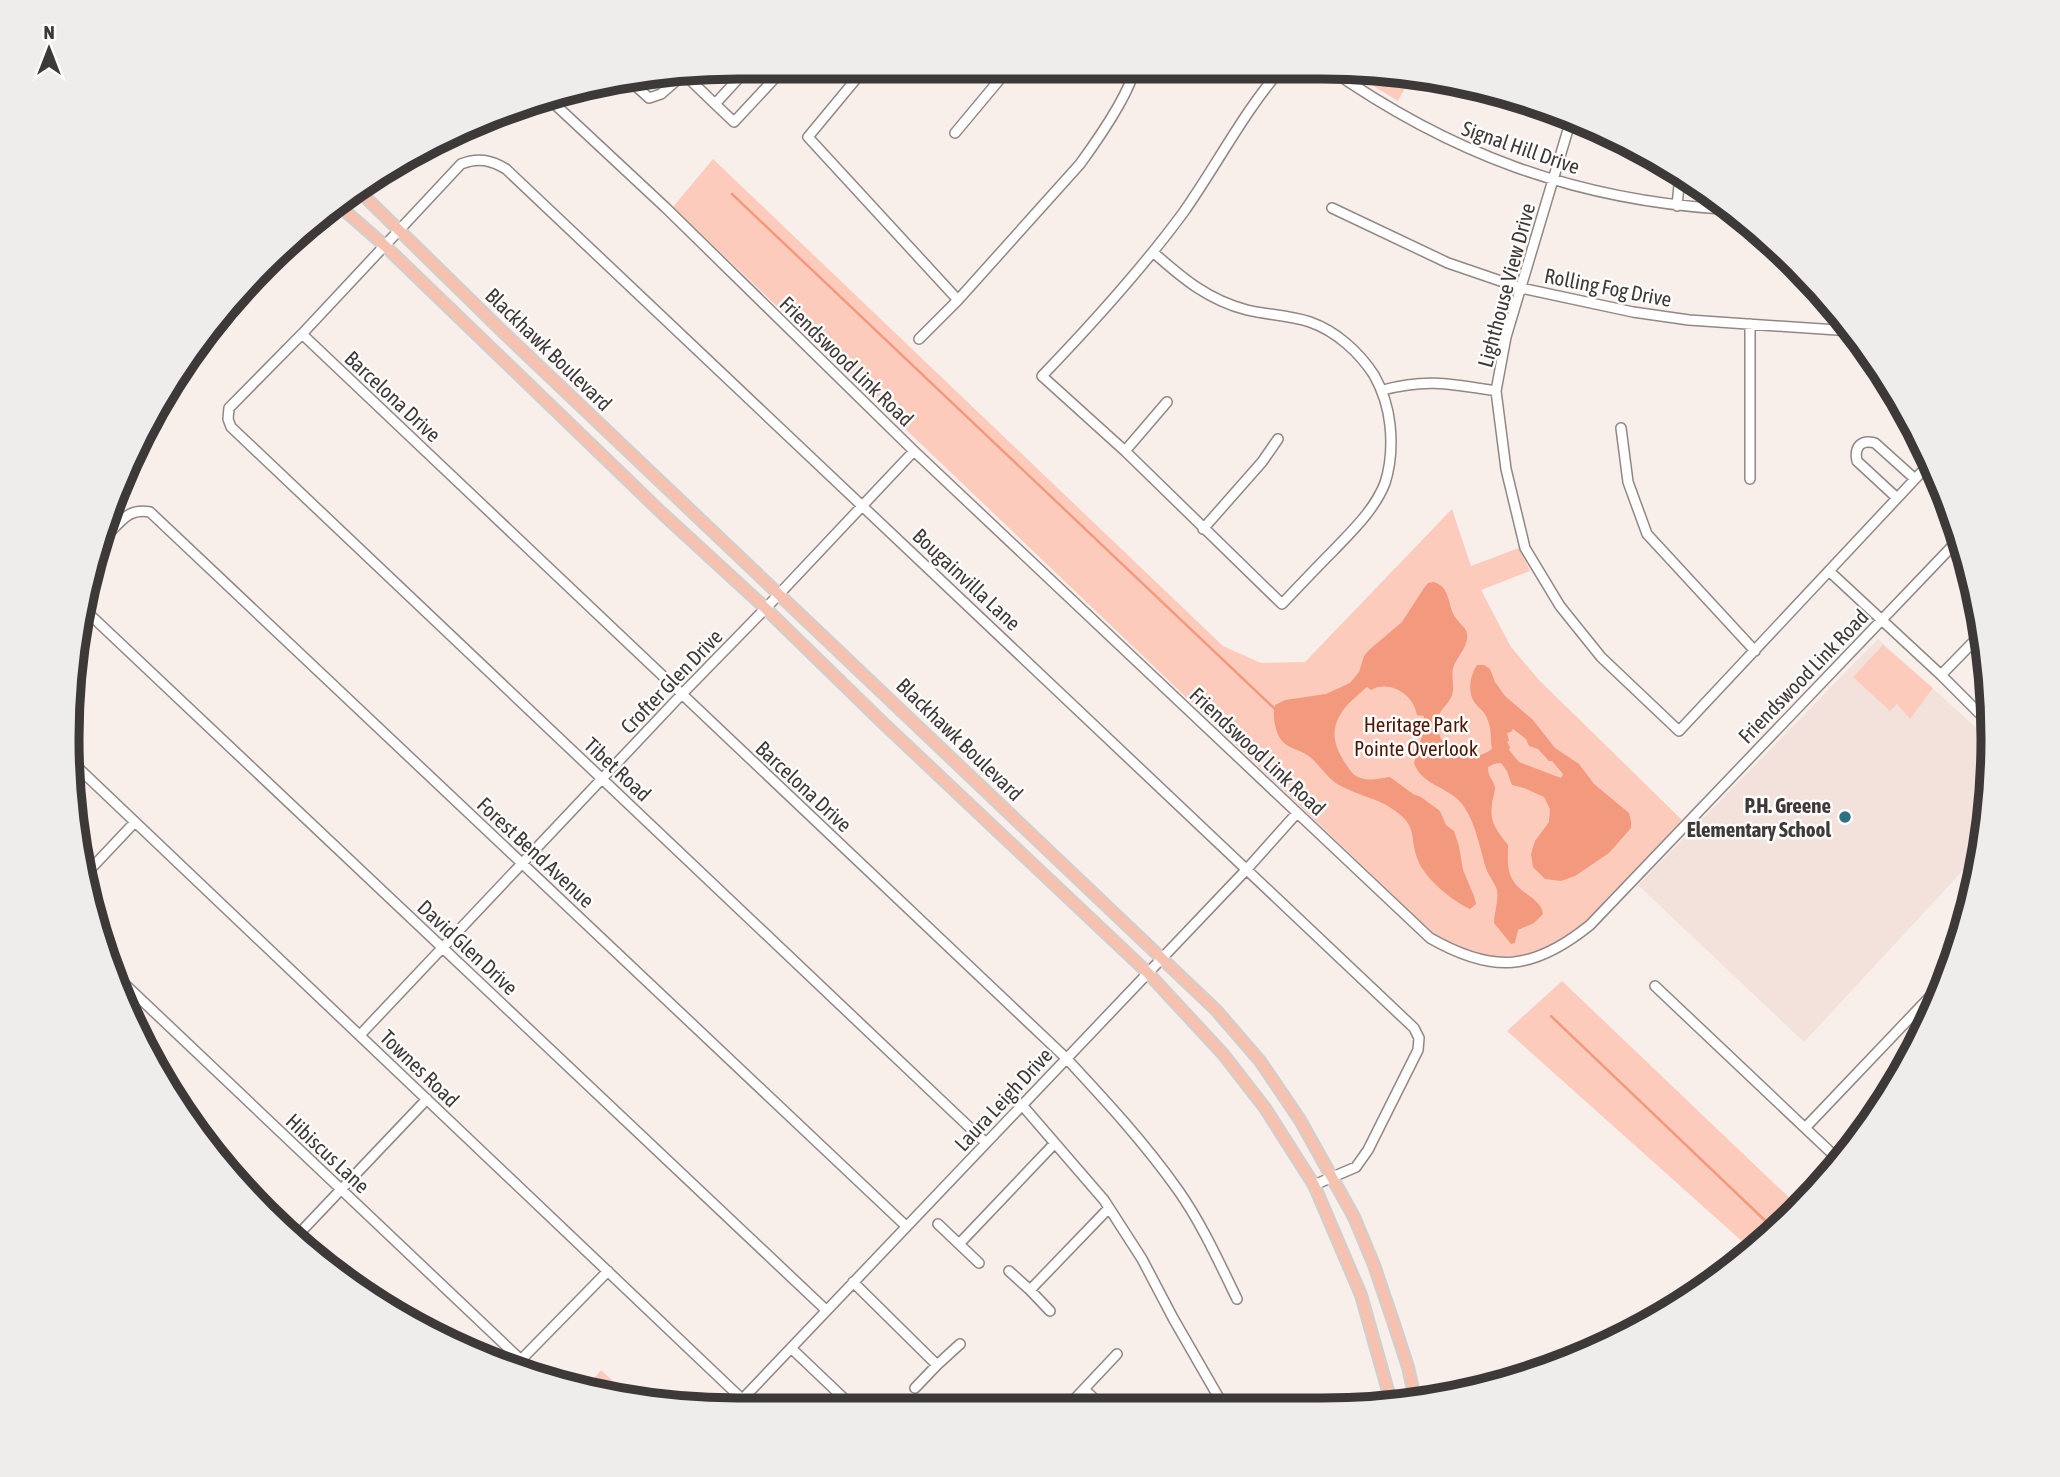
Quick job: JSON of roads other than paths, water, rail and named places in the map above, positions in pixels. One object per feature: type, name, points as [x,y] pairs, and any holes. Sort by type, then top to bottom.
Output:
[{"type":"main road","name":"Blackhawk Boulevard","points":[[364,196],[503,332],[1216,1010],[1260,1062],[1300,1119],[1334,1178],[1374,1265],[1408,1367],[1414,1392]]},
{"type":"main road","name":"Blackhawk Boulevard","points":[[344,210],[384,245],[1147,973],[1223,1054],[1265,1108],[1314,1185],[1361,1295],[1389,1395]]},
{"type":"main road","points":[[488,346],[503,332]]},
{"type":"main road","points":[[575,429],[591,415]]},
{"type":"main road","points":[[664,515],[680,499]]},
{"type":"main road","points":[[881,721],[897,705]]},
{"type":"main road","points":[[971,806],[986,790]]},
{"type":"main road","points":[[1373,1331],[1394,1324]]},
{"type":"street","points":[[715,104],[737,79]]},
{"type":"street","points":[[691,80],[734,122],[774,79]]},
{"type":"street","points":[[855,79],[808,137],[958,300]]},
{"type":"street","points":[[954,133],[999,79]]},
{"type":"street","points":[[919,339],[958,300],[1080,164],[1096,143],[1130,79]]},
{"type":"street","points":[[1153,252],[1203,293],[1247,310],[1311,322],[1337,336],[1354,350],[1383,390],[1392,440],[1384,484],[1360,522],[1282,604],[1125,451],[1042,376],[1153,252],[1273,79]]},
{"type":"street","name":"Signal Hill Drive","points":[[1346,80],[1402,116],[1444,138],[1503,163],[1615,195],[1676,206],[1714,209]]},
{"type":"street","points":[[637,86],[649,98],[661,94],[675,82]]},
{"type":"street","name":"Friendswood Link Road","points":[[555,105],[666,208],[914,451],[1430,938],[1468,958],[1514,963],[1536,958],[1561,946],[1590,925],[1952,546]]},
{"type":"street","name":"Lighthouse View Drive","points":[[1569,127],[1506,337],[1496,391],[1506,469],[1525,548],[1535,568],[1568,616],[1601,657],[1679,731],[1755,651]]},
{"type":"street","name":"Bougainvilla Lane","points":[[398,230],[461,164],[480,159],[494,162],[506,169],[1414,1028],[1419,1038],[1415,1059],[1368,1150],[1356,1167],[1334,1178]]},
{"type":"street","points":[[1676,206],[1679,184]]},
{"type":"street","name":"Rolling Fog Drive","points":[[1332,208],[1448,263],[1521,288],[1633,312],[1689,320],[1840,330]]},
{"type":"street","points":[[302,334],[398,230]]},
{"type":"street","points":[[1750,324],[1750,479]]},
{"type":"street","name":"Tibet Road","points":[[302,334],[229,408],[228,419],[231,426],[986,1143]]},
{"type":"street","name":"Barcelona Drive","points":[[302,334],[1066,1058],[1128,1124],[1179,1191],[1206,1235],[1237,1299]]},
{"type":"street","points":[[1383,390],[1430,382],[1496,391]]},
{"type":"street","points":[[1125,451],[1167,402]]},
{"type":"street","points":[[1621,428],[1628,482],[1647,534],[1755,651],[1924,470]]},
{"type":"street","points":[[1203,529],[1279,439]]},
{"type":"street","points":[[1897,498],[1857,461],[1857,448],[1862,442],[1875,443],[1915,479]]},
{"type":"street","name":"Crofter Glen Drive","points":[[360,1035],[914,451]]},
{"type":"street","name":"Forest Bend Avenue","points":[[113,529],[128,514],[138,510],[150,512],[906,1226]]},
{"type":"street","points":[[1829,571],[1980,714]]},
{"type":"street","name":"David Glen Drive","points":[[90,615],[826,1310]]},
{"type":"street","points":[[1941,675],[1974,641]]},
{"type":"street","name":"Townes Road","points":[[80,769],[741,1398]]},
{"type":"street","name":"Laura Leigh Drive","points":[[743,1398],[1247,869],[1297,813]]},
{"type":"street","points":[[91,868],[135,822]]},
{"type":"street","points":[[1655,985],[1833,1155]]},
{"type":"street","name":"Hibiscus Lane","points":[[127,987],[522,1360]]},
{"type":"street","points":[[1805,1128],[1927,1000]]},
{"type":"street","points":[[300,1232],[427,1099]]},
{"type":"street","points":[[1022,1105],[1109,1208],[1142,1259],[1219,1398]]},
{"type":"street","points":[[959,1244],[1055,1143]]},
{"type":"street","points":[[1314,1185],[1334,1178]]},
{"type":"street","points":[[1030,1290],[1109,1208]]},
{"type":"street","points":[[939,1224],[979,1263]]},
{"type":"street","points":[[522,1360],[608,1271]]},
{"type":"street","points":[[1009,1271],[1050,1311]]},
{"type":"street","points":[[853,1282],[937,1365]]},
{"type":"street","points":[[915,1388],[960,1343]]},
{"type":"street","points":[[791,1348],[844,1398]]},
{"type":"street","points":[[1076,1398],[1117,1354]]},
{"type":"street","points":[[1084,1389],[1094,1398]]},
{"type":"waterway","points":[[732,194],[1276,710]]},
{"type":"waterway","points":[[1551,1016],[1769,1224]]},
{"type":"place","name":"P.H. Greene Elementary School","points":[[1845,817]]},
{"type":"park label","name":"Heritage Park Pointe Overlook","points":[[1416,736]]}]
